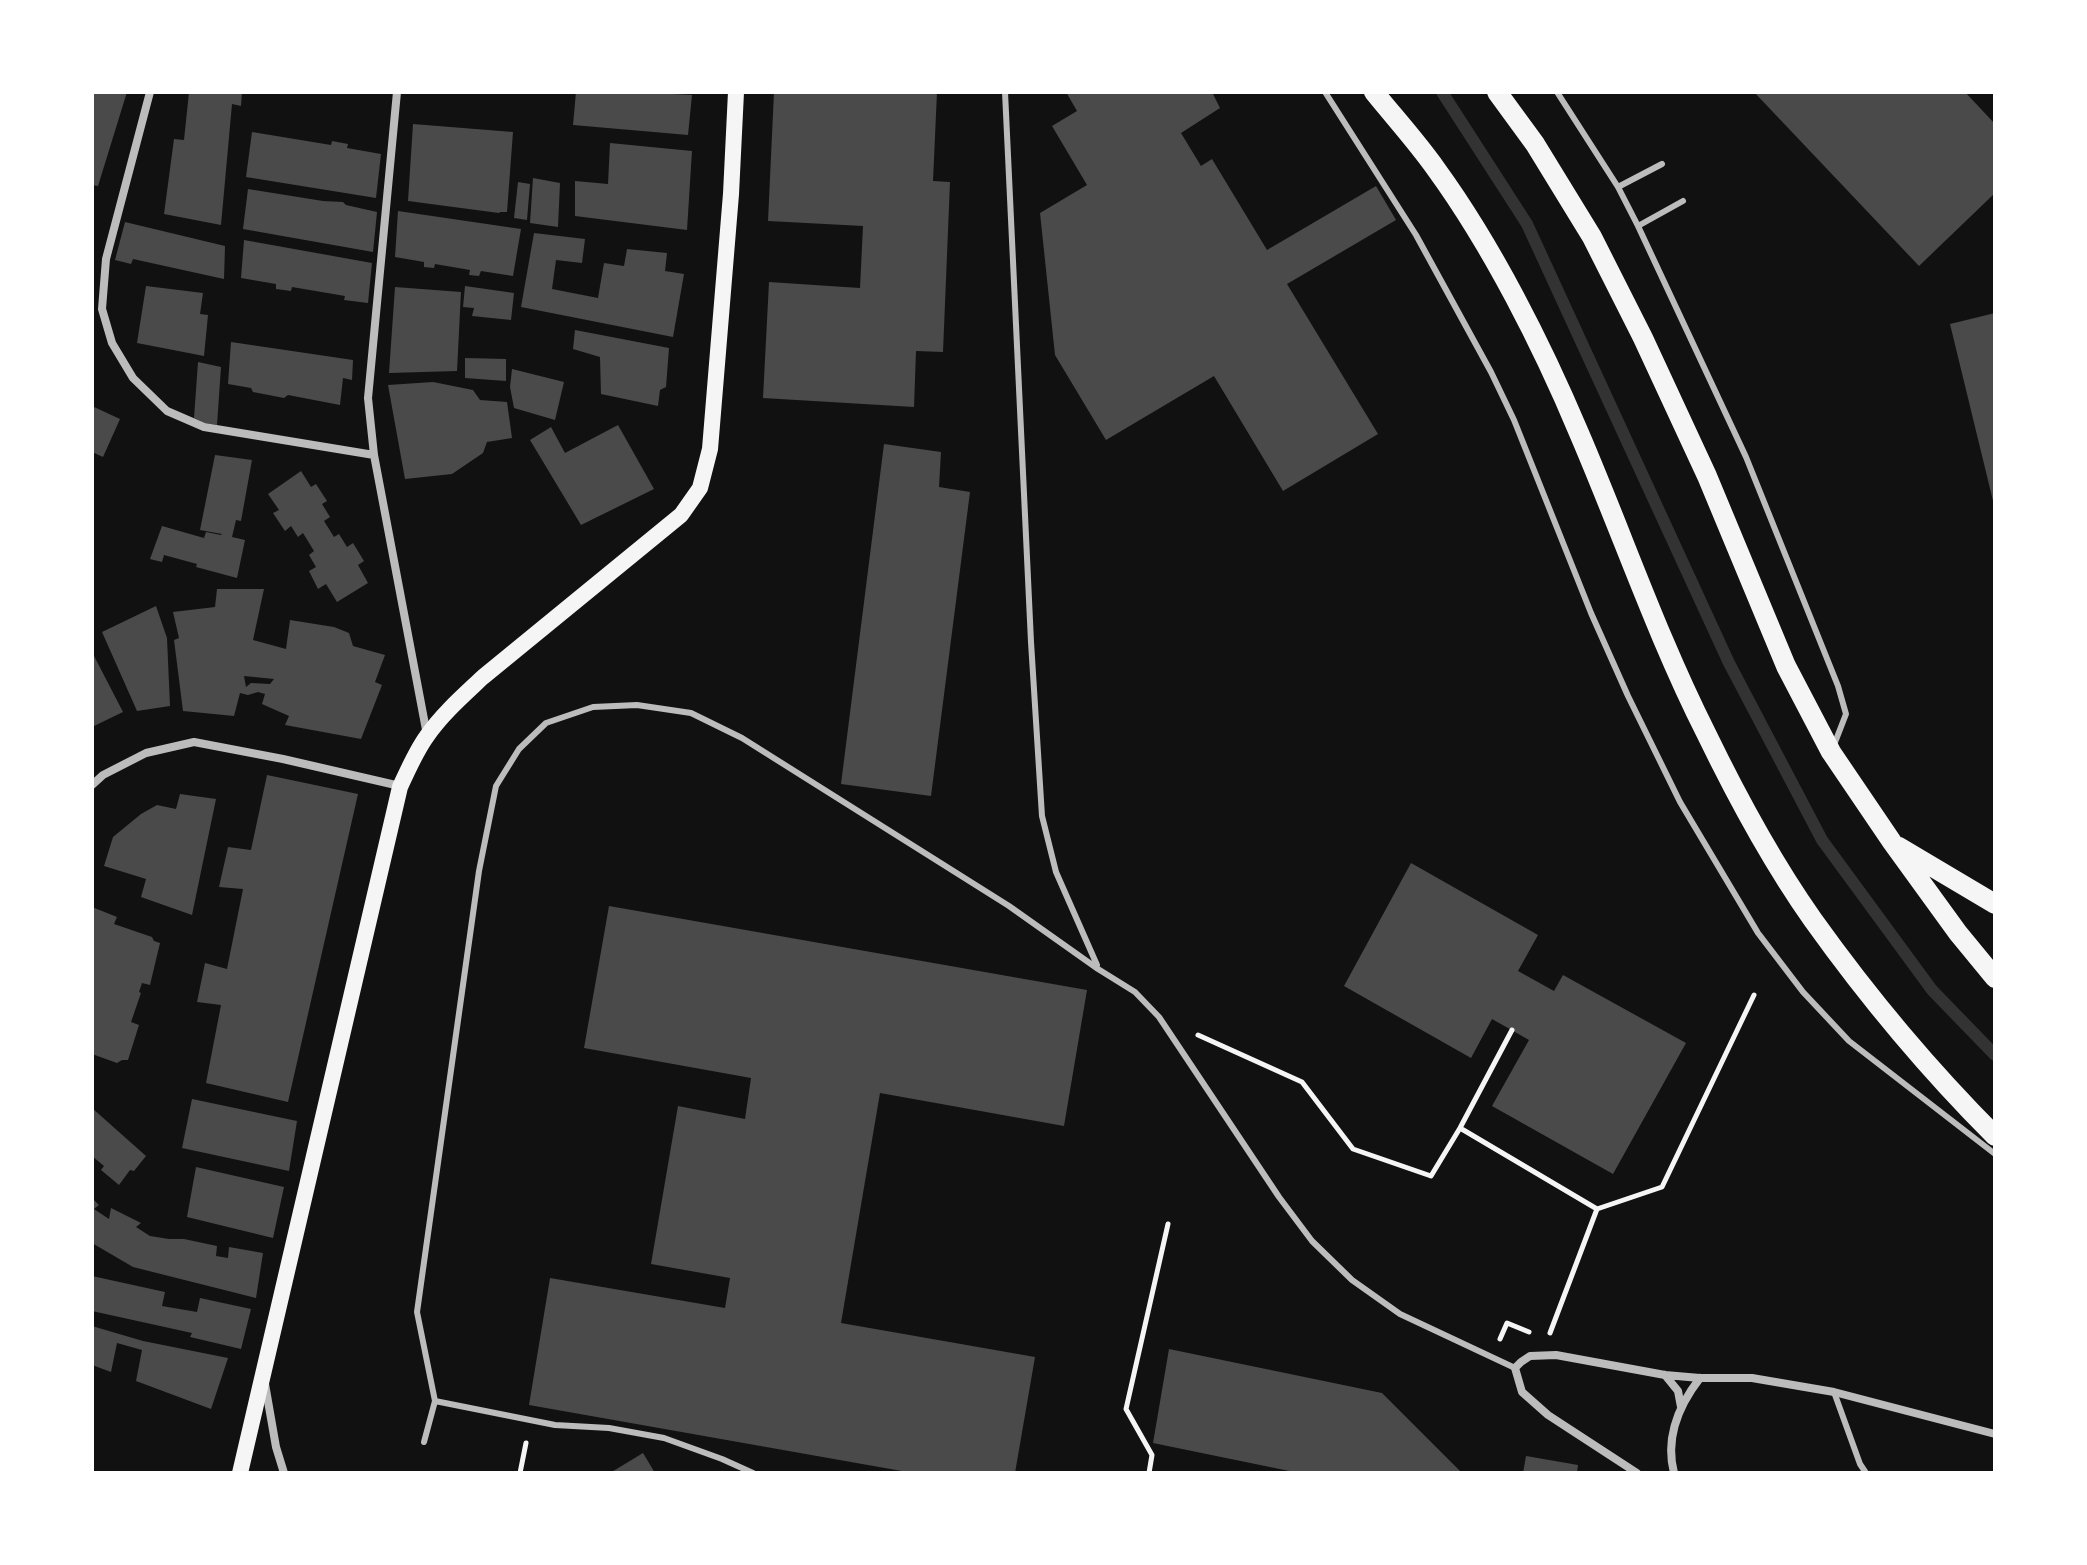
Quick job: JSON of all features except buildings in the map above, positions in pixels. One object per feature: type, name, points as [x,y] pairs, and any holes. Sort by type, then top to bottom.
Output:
[{"type":"main road","points":[[240,1473],[400,787],[427,736],[456,702],[681,515],[700,488],[710,449],[731,194],[736,92]]},
{"type":"main road","points":[[1374,92],[1436,169],[1485,245],[1535,339],[1579,432],[1655,620],[1705,732],[1760,836],[1812,918],[1876,1004],[1950,1091],[1995,1136]]},
{"type":"main road","points":[[1497,92],[1535,144],[1592,237],[1707,476],[1786,666],[1831,752],[1958,933],[1995,978]]},
{"type":"main road","points":[[1892,842],[1995,904]]},
{"type":"street","points":[[150,92],[106,259],[102,309],[112,343],[126,367],[167,411],[204,427],[374,455]]},
{"type":"street","points":[[397,92],[368,398],[374,455],[427,736]]},
{"type":"street","points":[[92,785],[103,775],[146,753],[194,742],[400,787]]},
{"type":"street","points":[[1637,1473],[1548,1415],[1522,1392],[1515,1368],[1530,1356],[1556,1355],[1665,1375],[1752,1378],[1834,1392],[1995,1434]]},
{"type":"street","points":[[1665,1375],[1678,1391],[1681,1408]]},
{"type":"street","points":[[264,1376],[276,1447],[284,1473]]},
{"type":"street","points":[[1674,1473],[1671,1444],[1675,1424],[1686,1396],[1700,1378]]},
{"type":"lane","points":[[1005,92],[1042,816],[1056,872],[1098,969]]},
{"type":"lane","points":[[1325,92],[1416,235],[1491,372],[1514,420],[1591,613],[1628,696],[1680,802],[1758,933],[1803,992],[1849,1041],[1995,1154]]},
{"type":"lane","points":[[1557,92],[1618,187],[1746,457],[1834,674],[1846,714],[1831,752]]},
{"type":"lane","points":[[1618,187],[1662,164]]},
{"type":"lane","points":[[1638,226],[1683,201]]},
{"type":"lane","points":[[424,1442],[435,1401],[417,1312],[479,871],[496,786],[519,749],[546,723],[593,707],[637,705],[691,713],[742,738],[1009,906],[1135,992],[1159,1017],[1279,1197],[1312,1241],[1352,1280],[1400,1314],[1515,1368]]},
{"type":"lane","points":[[1834,1392],[1866,1473]]},
{"type":"lane","points":[[435,1401],[530,1421],[609,1428],[664,1438],[753,1473]]},
{"type":"path","points":[[1460,1128],[1597,1209],[1662,1187],[1754,995]]},
{"type":"path","points":[[1159,1017],[1302,1082],[1353,1149],[1431,1176],[1512,1030]]},
{"type":"path","points":[[1548,1339],[1597,1209]]},
{"type":"path","points":[[1149,1473],[1152,1455],[1126,1409],[1168,1224]]},
{"type":"path","points":[[1492,1358],[1507,1323],[1534,1333]]},
{"type":"path","points":[[520,1473],[530,1421]]},
{"type":"waterway","points":[[1442,92],[1527,224],[1729,663],[1822,840],[1932,990],[1995,1055]]}]
